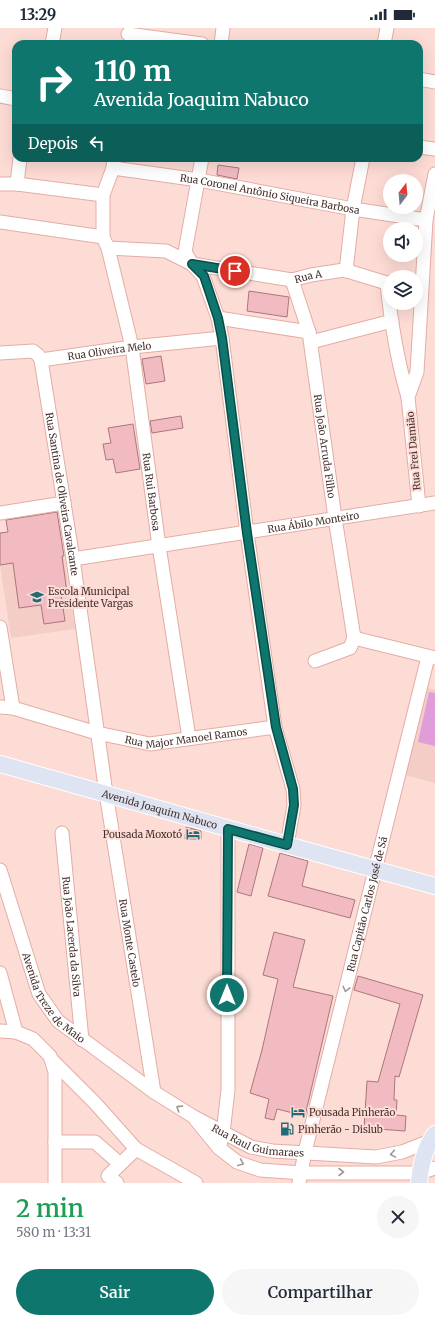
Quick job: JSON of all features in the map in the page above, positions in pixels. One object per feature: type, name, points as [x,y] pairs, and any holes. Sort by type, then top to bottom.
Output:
[{"type":"main road","name":"Avenida Joaquim Nabuco","points":[[0,764],[435,886]]},
{"type":"main road","points":[[419,1178],[433,1139]]},
{"type":"street","points":[[53,40],[55,28]]},
{"type":"street","points":[[222,40],[223,28]]},
{"type":"street","points":[[385,40],[387,28]]},
{"type":"street","points":[[127,35],[169,40]]},
{"type":"street","points":[[423,80],[435,82]]},
{"type":"street","points":[[0,96],[12,98]]},
{"type":"street","points":[[423,148],[435,149]]},
{"type":"street","points":[[17,184],[20,162]]},
{"type":"street","points":[[201,162],[185,252],[192,264],[204,276],[218,318],[222,338],[247,533],[276,727],[293,789],[294,805],[287,845]]},
{"type":"street","points":[[346,271],[353,209],[361,162]]},
{"type":"street","points":[[0,184],[17,184],[103,195],[113,163]]},
{"type":"street","name":"Rua Coronel Antônio Siqueira Barbosa","points":[[113,163],[353,209],[426,220]]},
{"type":"street","name":"Rua Frei Damião","points":[[421,270],[426,220],[435,174]]},
{"type":"street","name":"Rua Rui Barbosa","points":[[103,195],[105,242],[132,347],[158,546],[189,738]]},
{"type":"street","name":"Rua A","points":[[0,222],[166,252],[192,264],[292,280],[311,275],[346,271],[383,282]]},
{"type":"street","name":"Rua João Arruda Filho","points":[[292,280],[310,336],[335,518],[354,638]]},
{"type":"street","name":"Rua Frei Damião","points":[[391,310],[401,374],[408,397],[419,506]]},
{"type":"street","name":"Rua Frei Damião","points":[[408,397],[417,372],[418,310]]},
{"type":"street","points":[[218,318],[310,336],[392,322]]},
{"type":"street","name":"Rua Oliveira Melo","points":[[41,360],[132,347],[222,338]]},
{"type":"street","points":[[0,353],[33,351],[41,360]]},
{"type":"street","name":"Rua Santina de Oliveira Cavalcante","points":[[41,360],[73,559],[106,793]]},
{"type":"street","points":[[0,513],[64,503]]},
{"type":"street","name":"Rua Ábilo Monteiro","points":[[73,559],[435,503]]},
{"type":"street","points":[[0,627],[6,707]]},
{"type":"street","points":[[315,661],[350,648],[354,638],[432,658]]},
{"type":"street","name":"Rua Capitão Carlos José de Sá","points":[[305,1152],[376,870],[432,658]]},
{"type":"street","name":"Rua Major Manoel Ramos","points":[[6,707],[97,733],[150,744],[276,727]]},
{"type":"street","name":"Rua Monte Castelo","points":[[106,793],[154,1092]]},
{"type":"street","points":[[219,1148],[223,1133],[228,1090],[228,829]]},
{"type":"street","name":"Rua João Lacerda da Silva","points":[[62,833],[82,1040]]},
{"type":"street","name":"Avenida Treze de Maio","points":[[0,870],[39,994],[58,1021],[154,1092]]},
{"type":"street","points":[[0,973],[16,1032]]},
{"type":"street","points":[[0,1031],[16,1032],[33,1039],[50,1056],[55,1072],[55,1183]]},
{"type":"street","points":[[51,1059],[95,1103],[136,1149],[196,1183]]},
{"type":"street","name":"Rua Raul Guimaraes","points":[[154,1092],[194,1117],[251,1146],[272,1151],[305,1152],[300,1178]]},
{"type":"street","name":"Rua Raul Guimaraes","points":[[194,1117],[219,1148],[237,1162],[260,1170],[300,1178],[419,1178],[435,1168]]},
{"type":"street","points":[[305,1152],[376,1157],[402,1152],[433,1139]]},
{"type":"street","points":[[55,1142],[95,1142],[120,1164]]},
{"type":"street","points":[[117,1183],[108,1176],[136,1149]]},
{"type":"shaded area","name":"Escola Municipal Presidente Vargas","points":[[64,556],[75,629],[11,638],[0,565]]},
{"type":"shaded area","points":[[428,688],[435,690],[435,783],[405,775]]},
{"type":"shaded area","points":[[429,692],[435,693],[435,746],[418,742]]},
{"type":"building","points":[[218,165],[239,168],[237,179],[217,175]]},
{"type":"building","points":[[249,291],[289,297],[287,317],[247,311]]},
{"type":"building","points":[[161,356],[165,381],[146,384],[142,359]]},
{"type":"building","points":[[181,416],[183,428],[152,433],[150,421]]},
{"type":"building","points":[[133,424],[140,469],[116,473],[113,459],[106,460],[103,444],[111,443],[108,428]]},
{"type":"building","points":[[57,512],[64,556],[62,556],[67,593],[61,594],[65,621],[44,624],[41,605],[19,608],[13,563],[0,565],[0,533],[8,532],[6,520]]},
{"type":"building","name":"Pousada Moxotó","points":[[186,827],[201,831],[201,839],[185,839]]},
{"type":"building","points":[[249,844],[263,848],[251,896],[237,892]]},
{"type":"building","points":[[280,853],[308,861],[302,886],[355,900],[350,918],[268,896]]},
{"type":"building","points":[[274,932],[305,940],[293,987],[333,996],[305,1116],[277,1109],[274,1120],[265,1118],[269,1099],[250,1093],[262,1050],[278,979],[263,975]]},
{"type":"building","points":[[358,976],[423,995],[399,1077],[395,1076],[394,1100],[397,1100],[396,1115],[406,1116],[405,1131],[364,1128],[367,1081],[378,1082],[400,1004],[354,990]]},
{"type":"place","name":"Escola Municipal Presidente Vargas","points":[[37,597]]},
{"type":"place","name":"Pousada Moxotó","points":[[193,834]]},
{"type":"place","name":"Pousada Pinherão","points":[[298,1112]]},
{"type":"place","name":"Pinherão - Dislub","points":[[287,1129]]},
{"type":"route","points":[[227,995],[228,829],[287,845],[294,805],[293,789],[276,727],[247,533],[222,338],[218,318],[204,276],[192,264],[235,271]]}]
